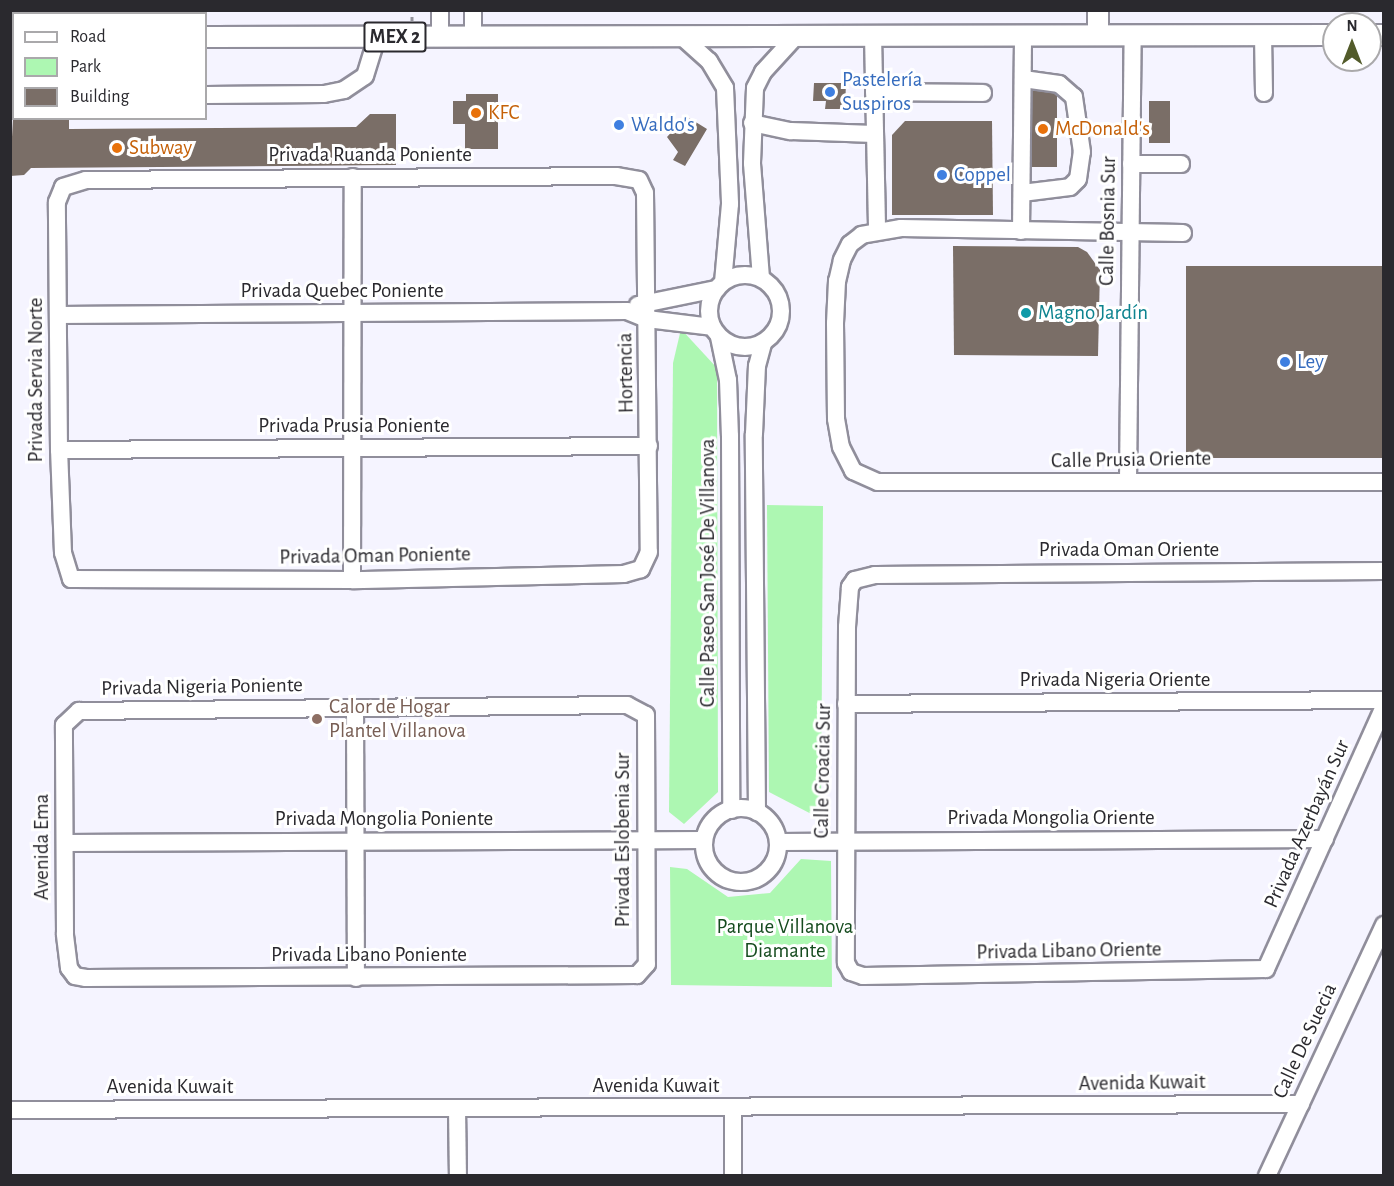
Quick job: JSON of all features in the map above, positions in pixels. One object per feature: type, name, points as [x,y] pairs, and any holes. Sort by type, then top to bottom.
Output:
[{"type":"main road","points":[[1098,10],[1098,34]]},
{"type":"main road","name":"MEX 2","points":[[207,38],[1023,34],[1322,35]]},
{"type":"street","points":[[440,10],[440,37]]},
{"type":"street","points":[[473,10],[473,37]]},
{"type":"street","points":[[1021,231],[1023,34]]},
{"type":"street","name":"Calle Bosnia Sur","points":[[1128,481],[1132,34]]},
{"type":"street","points":[[873,35],[877,231],[1183,233]]},
{"type":"street","points":[[1263,35],[1264,93]]},
{"type":"street","points":[[680,36],[709,62],[725,88],[730,204],[720,285],[709,310],[716,332],[737,346],[763,343]]},
{"type":"street","points":[[761,278],[752,123],[755,88],[763,72],[797,36]]},
{"type":"street","points":[[207,95],[324,94],[344,90],[365,76],[377,37]]},
{"type":"street","points":[[1022,193],[1070,187],[1078,179],[1082,152],[1079,111],[1074,97],[1059,84],[1023,79]]},
{"type":"street","points":[[874,92],[983,93]]},
{"type":"street","points":[[752,123],[791,131],[874,134]]},
{"type":"street","points":[[1131,164],[1181,164]]},
{"type":"street","name":"Privada Ruanda Poniente","points":[[86,180],[626,176],[639,180],[645,193]]},
{"type":"street","points":[[352,580],[353,177]]},
{"type":"street","name":"Privada Servia Norte","points":[[86,180],[70,183],[59,193],[58,315],[59,450],[66,569],[71,579],[88,581]]},
{"type":"street","name":"Hortencia","points":[[645,193],[650,446],[649,552]]},
{"type":"street","name":"Calle Prusia Oriente","points":[[877,231],[850,244],[837,281],[836,419],[841,447],[853,471],[878,482],[1383,482]]},
{"type":"street","points":[[720,285],[742,275],[761,278],[777,295],[781,310],[778,325],[763,343],[755,387],[757,812]]},
{"type":"street","name":"Privada Quebec Poniente","points":[[627,311],[646,301],[720,285]]},
{"type":"street","name":"Privada Quebec Poniente","points":[[58,315],[627,311],[647,319],[716,332]]},
{"type":"street","name":"Calle Paseo San José De Villanova","points":[[716,332],[728,380],[731,810]]},
{"type":"street","name":"Privada Prusia Poniente","points":[[59,450],[650,446]]},
{"type":"street","name":"Privada Oman Poniente","points":[[88,581],[352,580],[624,574],[641,569],[649,552]]},
{"type":"street","points":[[731,557],[754,556]]},
{"type":"street","name":"Privada Oman Oriente","points":[[875,575],[1383,572]]},
{"type":"street","name":"Calle Croacia Sur","points":[[863,976],[851,972],[846,963],[846,704],[850,586],[863,576],[875,575]]},
{"type":"street","name":"Privada Nigeria Oriente","points":[[846,704],[1383,700]]},
{"type":"street","name":"Privada Nigeria Poniente","points":[[79,711],[627,705],[646,715]]},
{"type":"street","name":"Privada Azerbayán Sur","points":[[1271,960],[1383,706]]},
{"type":"street","points":[[354,708],[356,978]]},
{"type":"street","name":"Avenida Ema","points":[[79,711],[64,725],[66,954],[75,976],[86,978]]},
{"type":"street","name":"Privada Eslobenia Sur","points":[[646,715],[646,964]]},
{"type":"street","points":[[731,810],[757,812],[770,822],[778,842],[769,870],[744,882],[725,879],[711,867],[704,840],[713,821],[731,810]]},
{"type":"street","name":"Privada Mongolia Oriente","points":[[778,842],[1324,839]]},
{"type":"street","name":"Privada Mongolia Poniente","points":[[64,843],[704,840]]},
{"type":"street","name":"Calle De Suecia","points":[[1267,1176],[1383,925]]},
{"type":"street","name":"Privada Libano Oriente","points":[[863,976],[1259,971],[1266,969],[1271,960]]},
{"type":"street","name":"Privada Libano Poniente","points":[[86,978],[637,975],[646,964]]},
{"type":"street","name":"Avenida Kuwait","points":[[10,1110],[733,1109],[1301,1104]]},
{"type":"street","points":[[457,1108],[458,1176]]},
{"type":"street","points":[[733,1109],[733,1176]]},
{"type":"green space","points":[[681,329],[717,368],[718,792],[684,824],[669,812],[673,363]]},
{"type":"green space","points":[[767,505],[823,506],[821,819],[769,792]]},
{"type":"green space","name":"Parque Villanova Diamante","points":[[801,859],[831,861],[832,987],[671,985],[670,867],[687,869],[728,897],[770,893]]},
{"type":"building","name":"Pastelería Suspiros","points":[[814,83],[846,83],[845,109],[825,109],[826,101],[813,101]]},
{"type":"building","name":"McDonald's","points":[[1028,91],[1057,91],[1057,167],[1028,167]]},
{"type":"building","name":"KFC","points":[[466,94],[498,94],[498,149],[465,149],[465,124],[453,124],[453,101],[466,101]]},
{"type":"building","points":[[1149,101],[1170,101],[1170,143],[1149,143]]},
{"type":"building","points":[[370,114],[396,114],[396,165],[31,168],[24,175],[10,176],[13,120],[69,120],[69,129],[356,127]]},
{"type":"building","points":[[686,116],[707,129],[685,166],[673,160],[678,152],[667,137]]},
{"type":"building","name":"Coppel","points":[[905,121],[992,121],[993,215],[892,215],[892,135]]},
{"type":"building","name":"Magno Jardín","points":[[953,246],[1078,247],[1087,252],[1100,270],[1098,356],[954,355]]},
{"type":"building","name":"Ley","points":[[1186,266],[1384,266],[1384,458],[1186,458]]},
{"type":"place","name":"Pastelería Suspiros","points":[[830,92]]},
{"type":"place","name":"KFC","points":[[476,113]]},
{"type":"place","name":"Waldo's","points":[[619,125]]},
{"type":"place","name":"McDonald's","points":[[1043,129]]},
{"type":"place","name":"Subway","points":[[117,148]]},
{"type":"place","name":"Coppel","points":[[942,175]]},
{"type":"place","name":"Magno Jardín","points":[[1026,313]]},
{"type":"place","name":"Ley","points":[[1285,362]]},
{"type":"place","name":"Calor de Hogar Plantel Villanova","points":[[317,719]]}]
